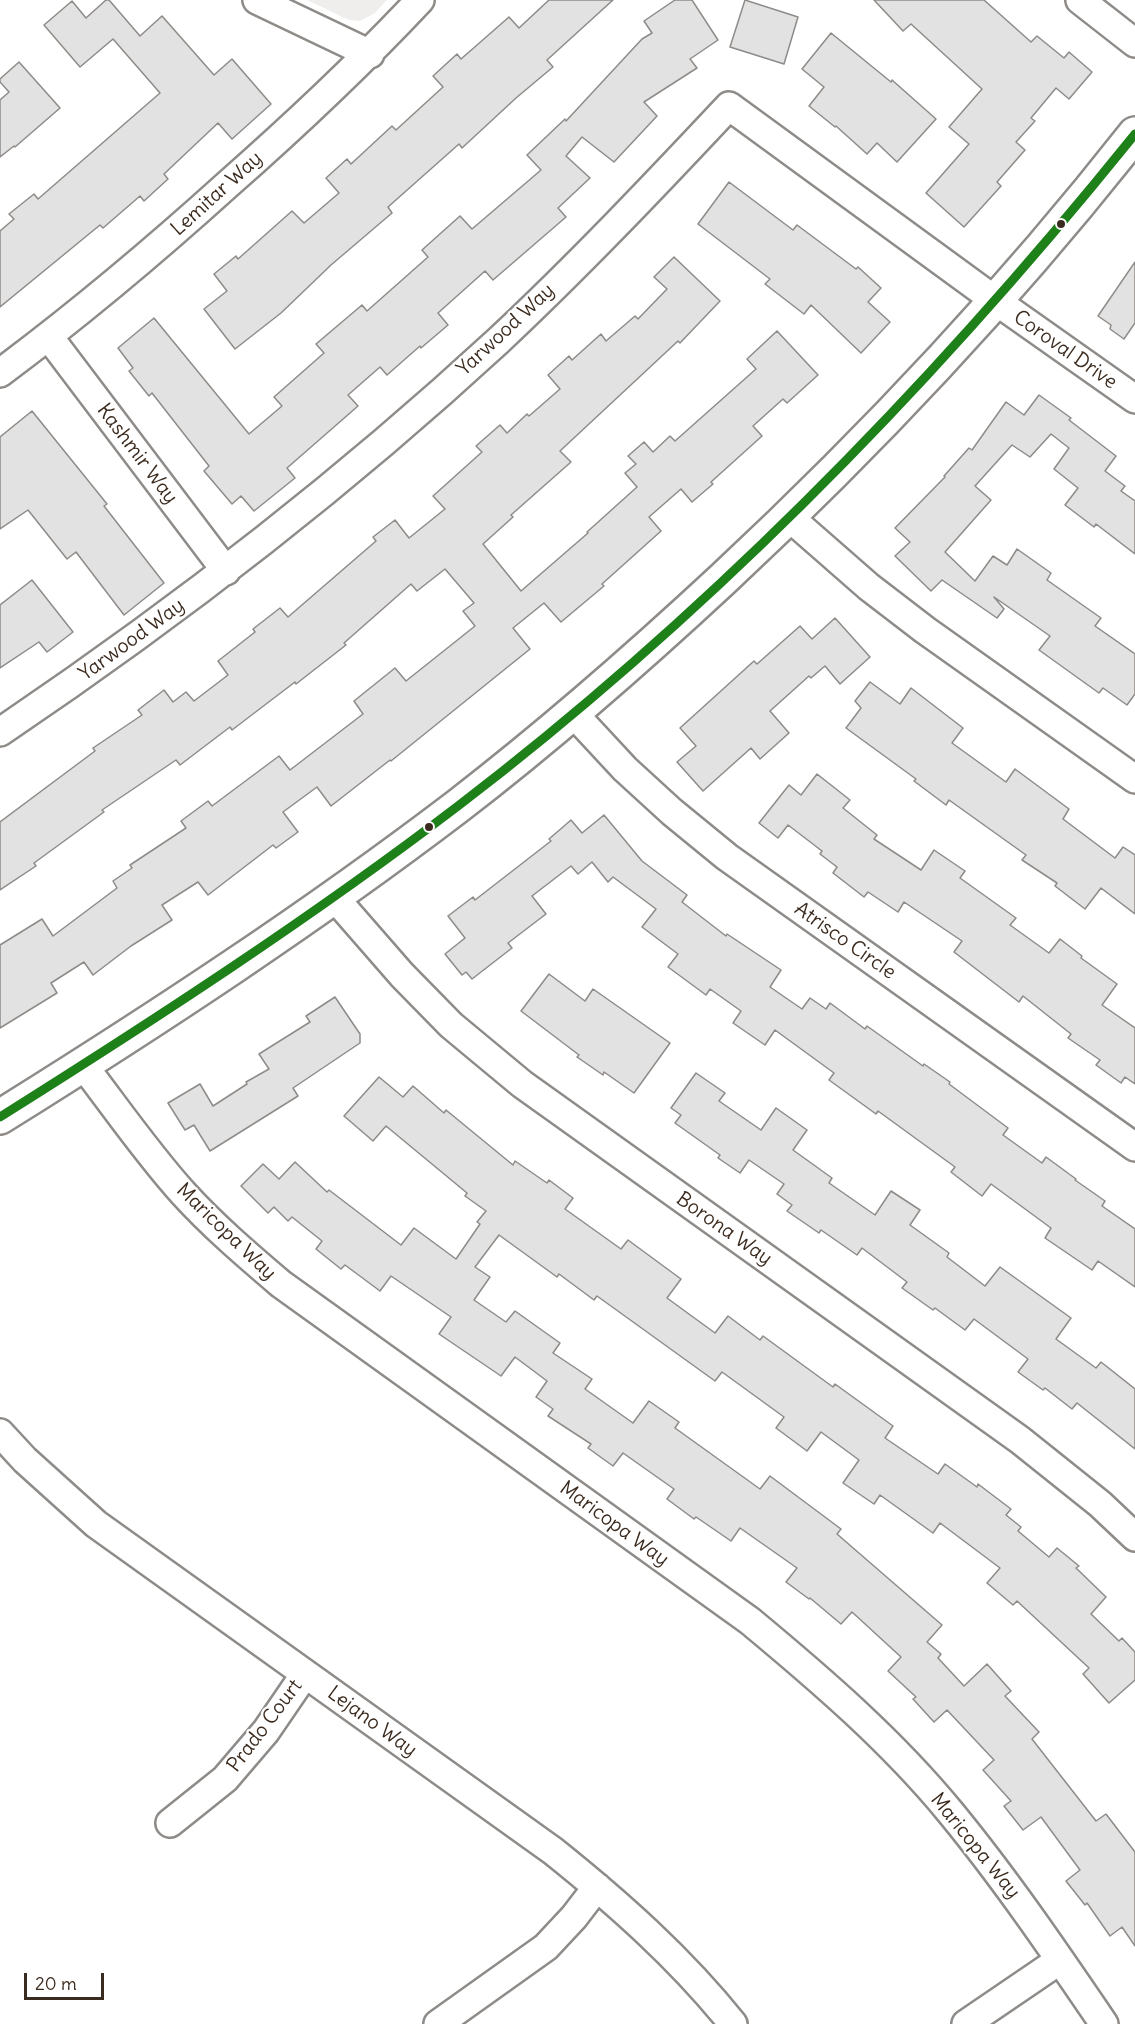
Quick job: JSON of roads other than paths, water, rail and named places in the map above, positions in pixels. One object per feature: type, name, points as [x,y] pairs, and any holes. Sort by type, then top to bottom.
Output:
[{"type":"street","points":[[257,0],[370,54]]},
{"type":"street","name":"Lemitar Way","points":[[0,373],[49,337],[150,254],[315,107],[370,54],[420,0]]},
{"type":"street","points":[[1080,0],[1135,43]]},
{"type":"street","name":"Yarwood Way","points":[[0,732],[86,674],[226,571],[349,472],[498,340],[640,201],[729,106],[996,301]]},
{"type":"street","points":[[0,1117],[237,965],[334,897],[460,804],[573,713],[672,627],[789,518],[919,386],[996,301],[1135,134]]},
{"type":"street","name":"Coroval Drive","points":[[996,301],[1135,399]]},
{"type":"street","name":"Kashmir Way","points":[[49,337],[226,571]]},
{"type":"street","points":[[789,518],[869,587],[925,630],[1135,779]]},
{"type":"street","name":"Atrisco Circle","points":[[573,713],[626,769],[672,812],[727,857],[1135,1147]]},
{"type":"street","name":"Borona Way","points":[[334,897],[402,975],[451,1025],[522,1084],[1020,1440],[1100,1504],[1135,1537]]},
{"type":"street","name":"Maricopa Way","points":[[83,1065],[143,1145],[183,1192],[234,1244],[280,1284],[750,1621],[821,1679],[888,1744],[950,1812],[1021,1903],[1104,2024]]},
{"type":"street","name":"Lejano Way","points":[[0,1433],[96,1524],[553,1851],[597,1887],[663,1947],[733,2024]]},
{"type":"street","name":"Prado Court","points":[[170,1823],[225,1779],[266,1731],[305,1674]]},
{"type":"street","points":[[438,2024],[546,1947],[574,1917],[597,1887]]},
{"type":"street","points":[[966,2024],[1060,1960]]}]
